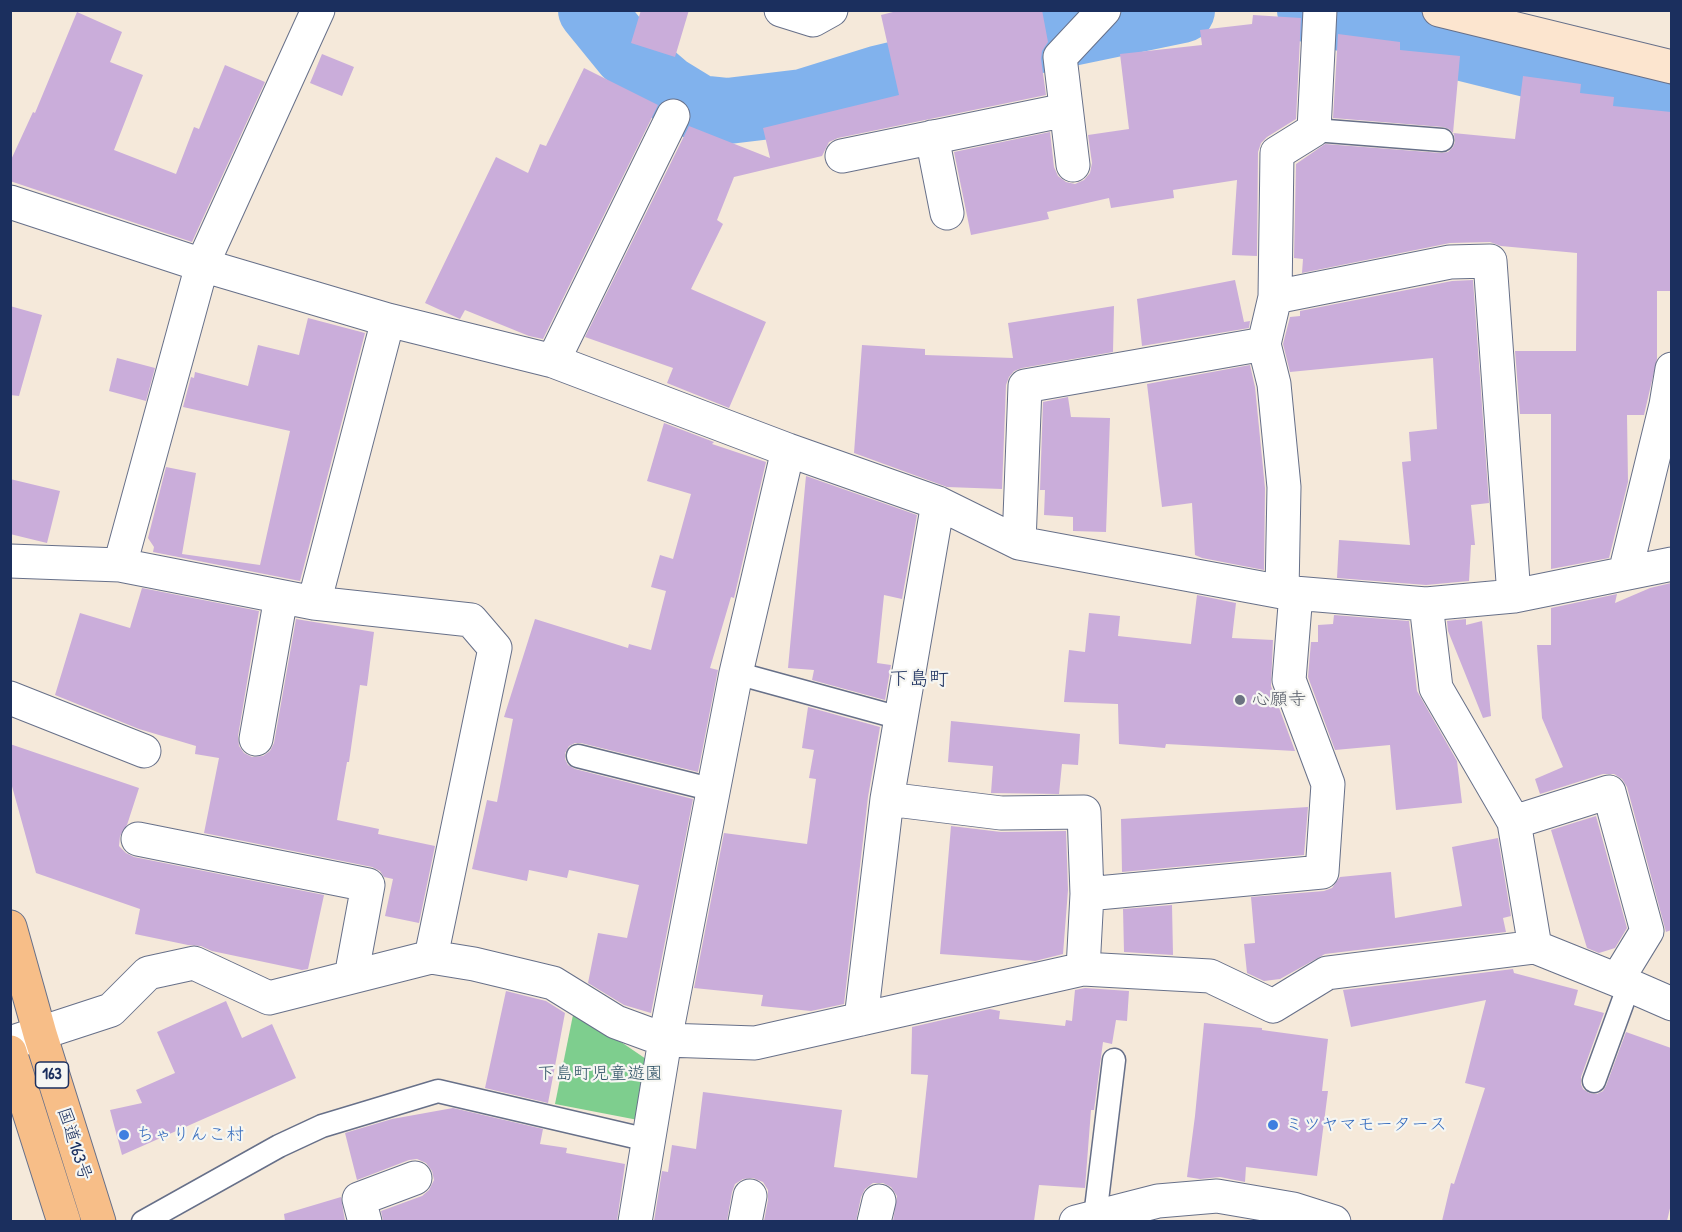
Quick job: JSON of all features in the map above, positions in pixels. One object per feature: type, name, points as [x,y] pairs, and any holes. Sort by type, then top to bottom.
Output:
[{"type":"highway","name":"国道163号","points":[[10,927],[25,1039],[99,1221]]},
{"type":"highway","name":"国道163号","points":[[10,1052],[64,1221]]},
{"type":"street","points":[[120,565],[202,265],[318,10]]},
{"type":"street","points":[[781,10],[813,20],[831,10]]},
{"type":"street","points":[[1087,894],[1322,872],[1328,784],[1289,680],[1289,593],[1284,487],[1274,384],[1264,344],[1275,297],[1277,153],[1314,130],[1320,10]]},
{"type":"street","points":[[1439,10],[1671,67]]},
{"type":"street","points":[[1073,165],[1060,57],[1099,16]]},
{"type":"street","points":[[842,156],[1066,110]]},
{"type":"street","points":[[553,361],[673,116]]},
{"type":"street","points":[[933,137],[947,213]]},
{"type":"street","points":[[10,202],[202,265],[388,320],[553,361],[788,450],[938,503],[1019,543],[1289,593],[1426,603],[1514,596],[1671,566]]},
{"type":"street","points":[[1275,297],[1450,262],[1490,261],[1514,596]]},
{"type":"street","points":[[314,603],[388,320]]},
{"type":"street","points":[[1019,543],[1026,386],[1264,344]]},
{"type":"street","points":[[1625,573],[1665,405],[1671,369]]},
{"type":"street","points":[[635,1221],[665,1040],[736,673],[788,450]]},
{"type":"street","points":[[861,1019],[887,799],[938,503]]},
{"type":"street","points":[[10,561],[120,565],[314,603],[471,620],[495,648],[431,957]]},
{"type":"street","points":[[256,739],[281,597]]},
{"type":"street","points":[[1426,603],[1436,688],[1514,822],[1536,947]]},
{"type":"street","points":[[10,698],[144,751]]},
{"type":"street","points":[[1514,822],[1609,792],[1647,931],[1623,982]]},
{"type":"street","points":[[887,799],[1001,813],[1084,812],[1087,894],[1083,969]]},
{"type":"street","points":[[138,839],[368,885],[351,977]]},
{"type":"street","points":[[25,1039],[111,1010],[148,973],[194,963],[269,998],[431,957],[474,963],[553,983],[616,1022],[665,1040],[755,1043],[1083,969],[1210,976],[1273,1006],[1327,973],[1536,947],[1671,1004]]},
{"type":"street","points":[[365,1221],[359,1199],[416,1178]]},
{"type":"street","points":[[1085,1219],[1158,1201],[1216,1196],[1293,1209],[1334,1221]]},
{"type":"lane","points":[[1314,130],[1442,140]]},
{"type":"lane","points":[[736,673],[900,718]]},
{"type":"lane","points":[[578,756],[714,790]]},
{"type":"lane","points":[[1594,1081],[1623,982]]},
{"type":"lane","points":[[1085,1219],[1114,1060]]},
{"type":"lane","points":[[143,1221],[279,1146],[322,1126],[438,1091],[648,1140]]},
{"type":"green space","name":"下島町児童遊園","points":[[574,1010],[649,1061],[638,1120],[555,1104]]},
{"type":"building","points":[[641,10],[689,10],[675,57],[631,43]]},
{"type":"building","points":[[901,10],[1042,10],[1048,42],[1042,51],[1041,59],[1046,95],[838,138],[829,142],[822,156],[734,177],[717,220],[723,224],[691,289],[766,322],[729,408],[667,383],[673,368],[585,337],[689,126],[770,158],[763,128],[899,95],[881,15]]},
{"type":"building","points":[[77,12],[122,32],[110,62],[143,75],[114,150],[176,174],[194,127],[199,129],[225,65],[265,82],[192,242],[10,181],[10,162],[33,112],[35,113]]},
{"type":"building","points":[[1253,15],[1301,18],[1296,119],[1267,137],[1261,143],[1258,152],[1257,256],[1232,255],[1237,180],[1173,190],[1174,198],[1111,208],[1109,198],[1047,212],[1049,219],[971,235],[954,152],[1050,132],[1054,167],[1058,176],[1066,182],[1075,184],[1084,180],[1090,173],[1092,163],[1088,135],[1129,129],[1120,54],[1202,45],[1200,30],[1252,24]]},
{"type":"building","points":[[1338,34],[1400,42],[1400,50],[1460,56],[1453,133],[1443,127],[1333,118]]},
{"type":"building","points":[[322,54],[354,67],[342,96],[310,83]]},
{"type":"building","points":[[584,68],[658,105],[543,339],[529,336],[465,310],[460,319],[425,303],[496,157],[528,173],[540,144],[546,146]]},
{"type":"building","points":[[1523,76],[1581,84],[1580,93],[1614,97],[1613,106],[1671,112],[1671,291],[1657,291],[1657,359],[1644,415],[1627,415],[1628,482],[1609,558],[1551,569],[1551,414],[1520,414],[1515,351],[1576,351],[1577,253],[1501,246],[1490,242],[1450,243],[1302,273],[1303,259],[1294,258],[1296,164],[1325,144],[1448,152],[1455,142],[1453,133],[1515,139]]},
{"type":"building","points":[[1235,280],[1244,322],[1250,321],[1249,328],[1142,346],[1137,299]]},
{"type":"building","points":[[1473,280],[1489,503],[1471,505],[1475,545],[1471,545],[1469,581],[1426,585],[1337,578],[1339,540],[1410,545],[1402,462],[1411,461],[1409,432],[1437,429],[1433,358],[1290,372],[1283,344],[1290,317],[1300,316],[1300,311],[1452,281]]},
{"type":"building","points":[[10,306],[42,315],[19,396],[10,395]]},
{"type":"building","points":[[1114,306],[1113,352],[1022,368],[1014,371],[1009,377],[1006,385],[1002,489],[947,487],[854,453],[862,345],[925,349],[925,355],[1013,358],[1008,323]]},
{"type":"building","points":[[308,318],[365,333],[300,581],[153,552],[154,547],[148,538],[166,467],[196,473],[182,554],[260,565],[290,431],[183,407],[191,377],[194,378],[195,372],[248,386],[258,345],[299,355]]},
{"type":"building","points":[[117,358],[155,368],[146,401],[109,391]]},
{"type":"building","points":[[1250,365],[1255,387],[1265,488],[1264,570],[1195,555],[1192,503],[1162,507],[1147,384]]},
{"type":"building","points":[[1068,397],[1071,417],[1110,418],[1106,532],[1073,531],[1073,517],[1044,515],[1045,490],[1040,490],[1043,402]]},
{"type":"building","points":[[664,423],[714,442],[712,444],[766,462],[734,598],[731,597],[710,668],[718,670],[698,772],[581,743],[569,746],[565,753],[568,765],[575,769],[693,799],[651,1013],[624,1005],[588,983],[598,933],[627,938],[639,885],[569,870],[567,878],[529,870],[527,881],[472,869],[487,800],[497,802],[513,719],[504,717],[535,619],[628,648],[629,644],[651,650],[666,591],[651,587],[660,555],[673,559],[691,494],[647,481]]},
{"type":"building","points":[[806,476],[917,515],[902,599],[884,595],[877,663],[891,665],[885,700],[812,680],[814,670],[788,668]]},
{"type":"building","points":[[10,479],[60,491],[47,543],[10,534]]},
{"type":"building","points":[[1671,583],[1671,930],[1666,932],[1627,787],[1622,779],[1614,774],[1603,774],[1540,794],[1535,779],[1563,767],[1542,718],[1537,645],[1551,645],[1551,608],[1617,594],[1615,603],[1650,588]]},
{"type":"building","points":[[142,588],[259,611],[238,736],[239,746],[244,753],[252,757],[263,756],[270,751],[274,743],[296,619],[374,632],[367,686],[360,685],[349,762],[347,762],[337,820],[379,829],[378,834],[435,846],[419,923],[385,916],[393,879],[384,877],[380,871],[372,867],[204,833],[219,758],[195,754],[196,746],[139,729],[55,695],[80,613],[130,628]]},
{"type":"building","points":[[1197,595],[1236,603],[1232,638],[1273,640],[1271,686],[1295,751],[1166,744],[1165,748],[1119,744],[1118,704],[1064,702],[1069,650],[1085,652],[1089,613],[1120,616],[1118,636],[1191,644]]},
{"type":"building","points":[[1334,615],[1409,621],[1417,691],[1457,761],[1462,803],[1396,810],[1390,745],[1335,750],[1308,677],[1311,642],[1318,642],[1318,625],[1333,624]]},
{"type":"building","points":[[1466,619],[1466,625],[1482,621],[1491,716],[1483,718],[1448,631],[1447,621]]},
{"type":"building","points":[[808,707],[880,727],[868,797],[844,1004],[811,1011],[761,1006],[763,995],[694,988],[724,833],[807,844],[816,779],[809,778],[814,750],[802,748]]},
{"type":"building","points":[[951,721],[1080,734],[1078,765],[1062,764],[1059,794],[991,793],[993,766],[948,762]]},
{"type":"building","points":[[10,744],[139,788],[127,825],[120,836],[119,846],[134,857],[324,895],[308,969],[302,970],[212,951],[201,946],[135,934],[140,909],[36,873],[10,779]]},
{"type":"building","points":[[1308,807],[1304,855],[1122,872],[1121,819]]},
{"type":"building","points":[[1596,816],[1627,928],[1615,948],[1599,953],[1587,948],[1551,830]]},
{"type":"building","points":[[951,826],[1001,832],[1066,831],[1068,890],[1063,954],[1035,961],[940,954]]},
{"type":"building","points":[[1498,838],[1511,916],[1503,918],[1506,932],[1325,954],[1280,979],[1264,981],[1247,973],[1244,944],[1255,943],[1251,897],[1324,891],[1332,888],[1340,877],[1391,872],[1395,918],[1462,906],[1452,847]]},
{"type":"building","points":[[1172,905],[1173,955],[1124,952],[1123,909]]},
{"type":"building","points":[[1513,969],[1514,973],[1578,990],[1574,1005],[1604,1013],[1581,1077],[1583,1089],[1589,1093],[1597,1094],[1603,1091],[1626,1032],[1671,1048],[1671,1204],[1667,1221],[1442,1221],[1451,1183],[1454,1184],[1485,1088],[1465,1083],[1486,1000],[1351,1027],[1343,990]]},
{"type":"building","points":[[1085,988],[1129,991],[1127,1021],[1116,1020],[1112,1044],[1103,1042],[1094,1110],[1091,1110],[1085,1188],[1039,1185],[1034,1221],[893,1221],[897,1196],[891,1187],[883,1183],[873,1183],[865,1189],[861,1197],[856,1221],[764,1221],[768,1190],[763,1182],[753,1178],[743,1179],[735,1184],[727,1221],[654,1221],[662,1171],[668,1172],[672,1145],[696,1149],[703,1092],[842,1110],[834,1167],[917,1178],[928,1075],[911,1074],[912,1027],[990,1009],[1000,1011],[999,1019],[1065,1026],[1066,1020],[1072,1021],[1075,990]]},
{"type":"building","points":[[506,991],[546,1001],[565,1013],[548,1103],[485,1088]]},
{"type":"building","points":[[226,1001],[242,1038],[272,1024],[296,1078],[122,1155],[110,1110],[142,1103],[136,1090],[175,1073],[157,1032]]},
{"type":"building","points":[[1204,1023],[1262,1028],[1262,1030],[1328,1039],[1322,1091],[1328,1091],[1317,1176],[1246,1167],[1245,1182],[1220,1177],[1200,1179],[1187,1177]]},
{"type":"building","points":[[453,1108],[543,1129],[540,1144],[567,1148],[566,1153],[625,1164],[617,1221],[383,1221],[381,1211],[422,1196],[429,1190],[434,1180],[432,1171],[426,1163],[417,1159],[357,1180],[345,1133],[392,1119]]},
{"type":"building","points":[[341,1197],[345,1221],[285,1221],[284,1214]]},
{"type":"waterway","points":[[591,10],[626,53],[668,89],[699,108],[728,111],[803,102],[880,78],[1052,37],[1182,10]]},
{"type":"waterway","points":[[1310,10],[1672,100]]},
{"type":"place","name":"心願寺","points":[[1240,700]]},
{"type":"place","name":"ミツヤマモータース","points":[[1273,1125]]},
{"type":"place","name":"ちゃりんこ村","points":[[124,1135]]},
{"type":"district","name":"下島町","points":[[919,680]]}]
